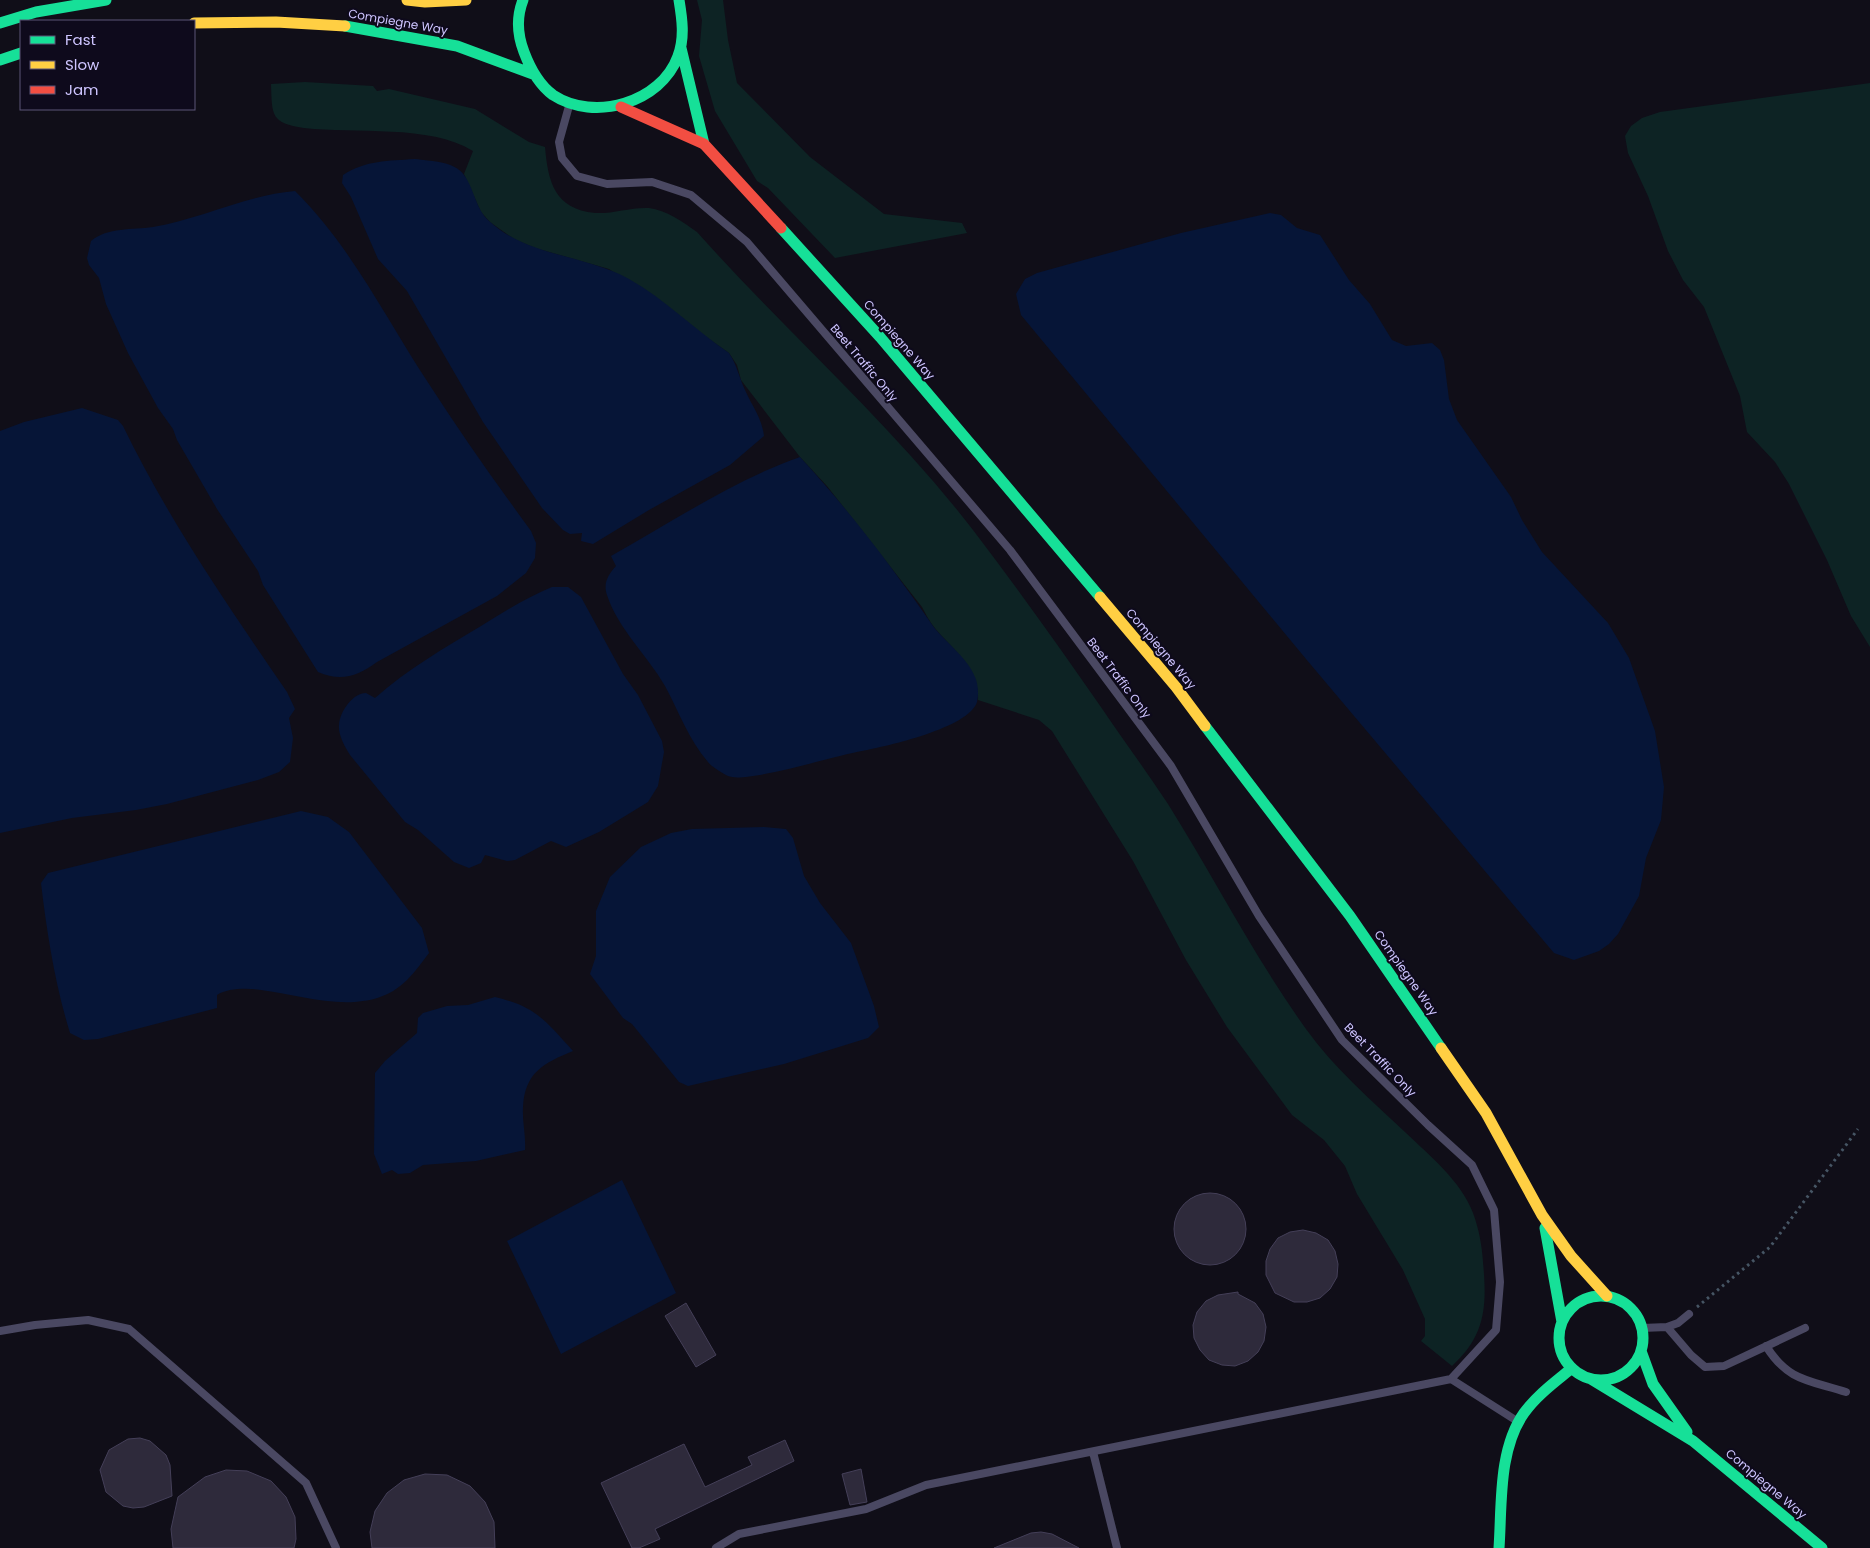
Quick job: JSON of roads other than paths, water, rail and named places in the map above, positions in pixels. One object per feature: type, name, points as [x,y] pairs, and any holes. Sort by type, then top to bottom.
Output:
[{"type":"main road","points":[[0,23],[36,12],[106,0]]},
{"type":"main road","name":"Compiegne Way","points":[[407,0],[425,2],[466,0]]},
{"type":"main road","points":[[522,0],[518,29],[522,53],[532,74],[549,92],[570,104],[595,109],[621,107],[642,98],[659,85],[672,68],[681,48],[683,22],[679,0]]},
{"type":"main road","name":"Compiegne Way","points":[[195,24],[276,22],[355,26],[457,46],[532,74]]},
{"type":"main road","name":"Compiegne Way","points":[[681,48],[704,144]]},
{"type":"main road","points":[[0,60],[20,53]]},
{"type":"main road","name":"Compiegne Way","points":[[621,107],[704,144],[880,338],[1176,687],[1350,916],[1486,1113],[1542,1215],[1571,1256],[1607,1296]]},
{"type":"main road","name":"Compiegne Way","points":[[1542,1215],[1557,1286],[1562,1322]]},
{"type":"main road","points":[[1607,1296],[1619,1300],[1637,1316],[1642,1328],[1641,1351],[1631,1366],[1616,1377],[1604,1380],[1592,1379],[1572,1368],[1560,1346],[1559,1334],[1562,1322],[1570,1310],[1580,1301],[1593,1297],[1607,1296]]},
{"type":"main road","name":"Compiegne Way","points":[[1641,1351],[1653,1384],[1693,1441]]},
{"type":"main road","points":[[1498,1548],[1504,1466],[1518,1422],[1536,1400],[1572,1368]]},
{"type":"main road","name":"Compiegne Way","points":[[1592,1379],[1693,1441],[1822,1548]]},
{"type":"lane","name":"Beet Traffic Only","points":[[570,104],[558,142],[562,158],[577,176],[607,184],[652,182],[691,195],[748,242],[1010,550],[1171,766],[1259,916],[1342,1040],[1428,1125],[1472,1165],[1494,1210],[1500,1291],[1496,1330],[1451,1379]]},
{"type":"lane","points":[[1642,1328],[1667,1327],[1678,1323],[1689,1314]]},
{"type":"lane","points":[[0,1331],[35,1325],[88,1320],[129,1329],[306,1483],[336,1548]]},
{"type":"lane","points":[[1667,1327],[1691,1355],[1705,1367],[1724,1366],[1805,1328]]},
{"type":"lane","points":[[1766,1346],[1777,1364],[1786,1372],[1846,1392]]},
{"type":"lane","points":[[716,1548],[739,1534],[866,1509],[926,1485],[1451,1379],[1518,1422]]},
{"type":"lane","points":[[1093,1452],[1117,1548]]},
{"type":"water","points":[[415,159],[441,162],[460,170],[468,181],[484,216],[504,233],[539,249],[594,264],[629,279],[655,296],[729,353],[759,418],[764,436],[730,465],[593,544],[581,541],[582,533],[570,534],[563,530],[542,508],[483,422],[407,291],[378,259],[351,197],[342,183],[343,175],[360,166],[378,162]]},
{"type":"water","points":[[295,191],[334,235],[351,259],[441,403],[531,531],[536,543],[535,558],[526,573],[497,596],[363,671],[342,677],[334,677],[318,672],[263,585],[258,571],[217,509],[128,353],[106,304],[99,278],[89,265],[87,258],[91,241],[105,233],[153,227],[189,219],[259,197]]},
{"type":"water","points":[[1270,213],[1281,215],[1297,228],[1320,235],[1349,280],[1370,304],[1392,340],[1406,346],[1432,343],[1440,350],[1444,360],[1449,399],[1457,420],[1511,497],[1522,520],[1542,552],[1608,623],[1629,658],[1655,731],[1664,787],[1661,820],[1646,858],[1639,896],[1618,934],[1599,951],[1574,960],[1554,953],[1306,659],[1021,315],[1016,294],[1025,279],[1037,273],[1181,233]]},
{"type":"water","points":[[82,408],[118,420],[123,426],[159,495],[179,528],[221,595],[287,692],[295,709],[289,718],[293,738],[290,762],[279,772],[258,780],[167,804],[72,818],[0,833],[0,431],[24,422]]},
{"type":"water","points":[[800,457],[870,539],[933,626],[967,663],[977,683],[977,702],[971,711],[959,720],[944,728],[907,740],[772,773],[753,776],[728,776],[712,766],[701,753],[665,686],[618,619],[607,595],[606,587],[609,576],[616,566],[611,556],[727,489],[775,466]]},
{"type":"water","points":[[552,587],[568,587],[581,597],[623,674],[638,695],[662,741],[664,752],[658,786],[648,802],[599,832],[566,847],[551,841],[515,860],[507,861],[485,855],[481,863],[469,868],[454,862],[418,830],[405,822],[350,755],[341,737],[339,729],[340,720],[348,704],[356,696],[366,693],[375,698],[413,668],[440,651],[516,605]]},
{"type":"water","points":[[301,811],[328,817],[349,832],[422,928],[429,953],[407,980],[391,992],[374,999],[356,1002],[317,1000],[256,989],[232,990],[217,995],[217,1008],[98,1039],[84,1040],[70,1033],[52,959],[46,921],[41,883],[48,873]]},
{"type":"water","points":[[764,827],[786,829],[793,838],[804,876],[820,903],[851,943],[874,1006],[879,1027],[868,1038],[784,1064],[688,1086],[679,1082],[632,1024],[623,1018],[590,974],[596,956],[596,911],[610,877],[641,847],[671,833],[692,829]]},
{"type":"water","points":[[495,997],[521,1005],[539,1016],[573,1051],[553,1060],[538,1070],[528,1085],[523,1107],[525,1150],[476,1161],[423,1165],[410,1173],[398,1174],[392,1170],[382,1174],[374,1154],[375,1073],[385,1061],[417,1033],[418,1018],[423,1013],[447,1006],[468,1005]]},
{"type":"water","points":[[622,1180],[676,1293],[561,1354],[507,1241]]}]
